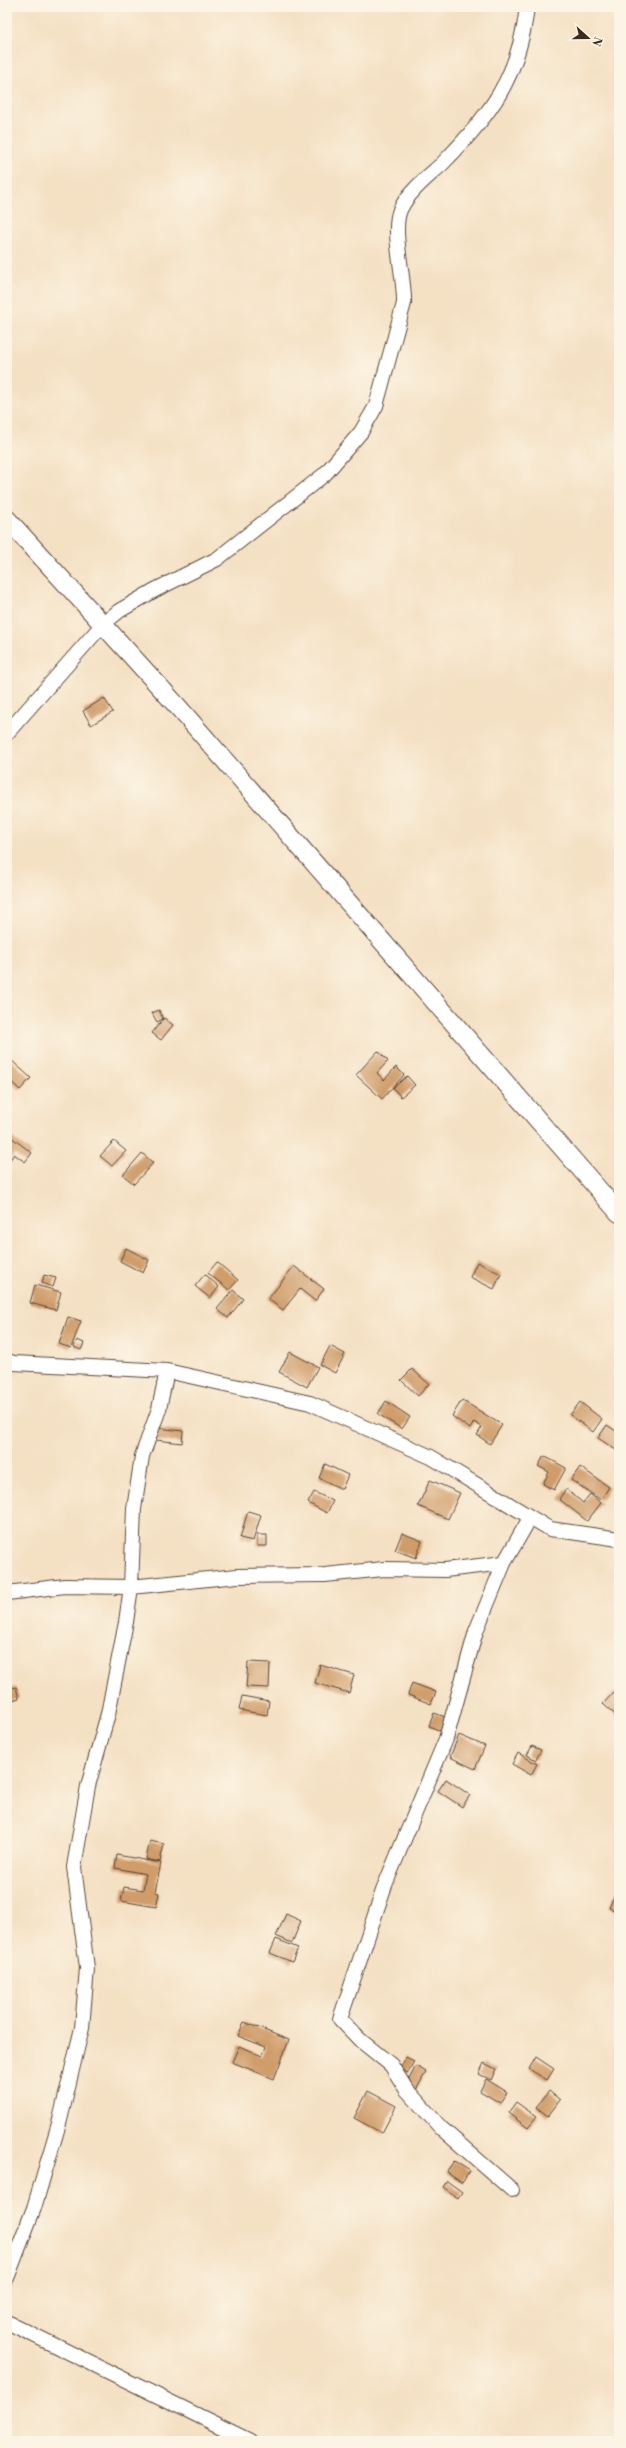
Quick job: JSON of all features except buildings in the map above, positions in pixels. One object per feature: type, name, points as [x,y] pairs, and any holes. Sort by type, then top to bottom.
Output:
[{"type":"street","points":[[7,733],[103,624],[125,607],[217,559],[325,474],[361,432],[376,406],[404,303],[404,289],[396,225],[400,209],[412,194],[460,146],[493,105],[514,69],[522,43],[527,7]]},
{"type":"street","points":[[7,519],[179,708],[619,1213]]},
{"type":"street","points":[[7,1361],[14,1363],[168,1371],[310,1403],[431,1457],[550,1529],[619,1539]]},
{"type":"street","points":[[7,2278],[34,2208],[58,2128],[82,2028],[87,1968],[74,1867],[88,1786],[108,1714],[131,1587],[134,1509],[142,1456],[159,1409],[168,1371]]},
{"type":"street","points":[[512,2190],[441,2128],[406,2090],[391,2066],[360,2040],[340,2019],[385,1885],[446,1739],[476,1631],[504,1563],[530,1518]]},
{"type":"street","points":[[7,1593],[65,1586],[131,1587],[237,1576],[325,1575],[384,1569],[444,1570],[504,1563]]},
{"type":"street","points":[[7,2322],[250,2441]]}]
